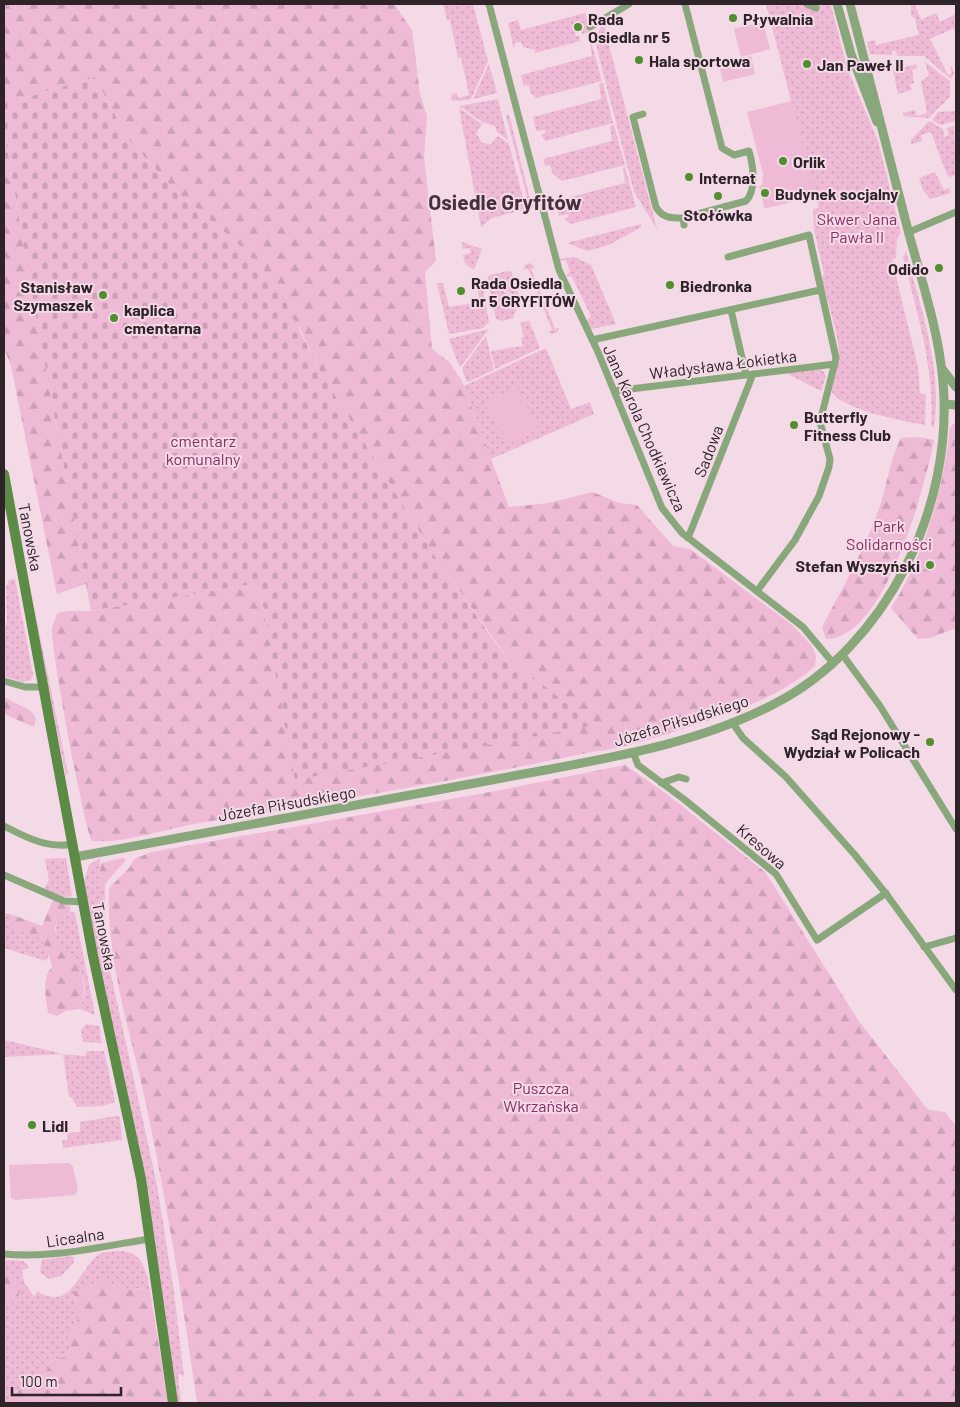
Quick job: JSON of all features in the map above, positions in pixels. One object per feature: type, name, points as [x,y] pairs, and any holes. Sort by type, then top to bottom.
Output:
[{"type":"main road","name":"Tanowska","points":[[4,474],[45,687],[83,902],[134,1145],[150,1239],[173,1403]]},
{"type":"street","name":"Jana Karola Chodkiewicza","points":[[489,4],[556,259],[614,391],[662,508],[671,522],[688,538],[803,627],[833,662]]},
{"type":"street","points":[[590,27],[629,4]]},
{"type":"street","points":[[643,114],[632,117],[656,208],[660,214],[683,222],[746,200],[749,197],[754,169],[749,151],[734,155],[722,148],[685,4]]},
{"type":"street","points":[[808,4],[816,8]]},
{"type":"street","name":"Józefa Piłsudskiego","points":[[838,4],[852,54],[888,153]]},
{"type":"street","name":"Józefa Piłsudskiego","points":[[75,857],[551,769],[633,752],[732,722],[784,698],[842,654],[887,598],[918,538],[935,484],[942,444],[944,402],[942,367],[888,153],[871,77],[850,4]]},
{"type":"street","points":[[909,232],[956,212]]},
{"type":"street","points":[[728,257],[809,235],[835,354],[835,364],[820,422],[830,459],[827,475],[819,496],[795,540],[756,591]]},
{"type":"street","points":[[592,340],[820,290]]},
{"type":"street","points":[[731,310],[749,374]]},
{"type":"street","name":"Władysława Łokietka","points":[[614,391],[835,364]]},
{"type":"street","points":[[942,367],[956,389],[949,394],[944,402],[956,406]]},
{"type":"street","name":"Sadowa","points":[[688,538],[749,374]]},
{"type":"street","points":[[842,654],[880,706],[956,829]]},
{"type":"street","points":[[4,681],[25,687],[45,687]]},
{"type":"street","points":[[732,722],[743,738],[786,777],[823,817],[886,893],[956,990]]},
{"type":"street","name":"Kresowa","points":[[633,752],[638,765],[686,800],[776,874],[817,940],[886,893]]},
{"type":"street","points":[[661,783],[679,777],[686,779]]},
{"type":"street","points":[[4,826],[31,840],[44,843],[73,844]]},
{"type":"street","points":[[4,875],[64,901],[83,902]]},
{"type":"street","points":[[924,946],[956,938]]},
{"type":"street","name":"Licealna","points":[[4,1254],[33,1256],[65,1253],[150,1239]]},
{"type":"green space","points":[[4,4],[394,4],[412,30],[420,94],[427,116],[424,157],[436,261],[425,272],[432,349],[449,362],[462,381],[509,507],[549,503],[592,492],[620,503],[637,505],[673,546],[690,549],[792,625],[812,646],[816,656],[815,666],[785,688],[753,704],[651,739],[616,748],[396,790],[200,823],[131,838],[92,841],[75,772],[56,667],[52,628],[57,613],[91,611],[259,583],[270,644],[506,656],[434,555],[320,371],[300,329],[238,244],[177,192],[127,138],[95,77],[4,104]]},
{"type":"green space","points":[[443,4],[473,4],[488,61],[471,99],[451,100],[452,94],[457,93],[458,98],[469,95],[461,57],[458,58],[450,20],[447,20]]},
{"type":"green space","name":"Skwer Jana Pawła II","points":[[766,4],[831,5],[847,68],[878,141],[901,233],[897,238],[896,258],[892,260],[918,367],[920,393],[926,395],[925,425],[856,408],[834,395],[831,388],[839,354],[822,279],[824,273],[814,230],[813,209],[819,208]]},
{"type":"green space","points":[[911,4],[915,4],[921,20],[936,13],[940,22],[956,14],[956,33],[954,28],[930,39],[948,75],[952,73],[950,67],[952,67],[954,74],[951,79],[924,56],[897,56],[896,51],[892,51],[892,55],[870,54],[867,42],[875,40],[876,45],[919,35],[915,19],[911,15]]},
{"type":"green space","points":[[585,13],[590,32],[582,34],[580,25],[574,26],[576,36],[579,36],[580,41],[535,53],[535,50],[523,47],[521,42],[515,43],[514,49],[508,23],[518,20],[521,30]]},
{"type":"green space","points":[[603,22],[657,229],[634,192],[597,49],[596,37]]},
{"type":"green space","points":[[763,22],[770,49],[741,57],[734,29]]},
{"type":"green space","points":[[591,41],[602,81],[536,98],[530,92],[529,85],[524,86],[521,75],[592,56]]},
{"type":"green space","points":[[751,56],[755,74],[723,82],[719,64]]},
{"type":"green space","points":[[925,62],[950,81],[950,97],[928,118],[903,116],[903,113],[915,110],[917,116],[927,113],[921,81],[929,76]]},
{"type":"green space","points":[[489,64],[497,93],[473,99]]},
{"type":"green space","points":[[916,64],[917,68],[912,70],[914,83],[910,84],[912,90],[898,94],[893,70]]},
{"type":"green space","name":"cmentarz komunalny","points":[[95,77],[127,138],[177,192],[238,244],[266,272],[285,301],[320,371],[434,555],[497,645],[506,656],[580,714],[591,726],[295,780],[259,583],[91,611],[36,317],[4,129],[4,104]]},
{"type":"green space","points":[[603,83],[613,123],[545,141],[541,135],[545,133],[545,130],[536,131],[533,117],[601,99],[599,84]]},
{"type":"green space","points":[[498,99],[508,140],[497,132],[495,126],[484,123],[459,106]]},
{"type":"green space","name":"Orlik","points":[[792,101],[816,196],[767,208],[764,207],[759,186],[762,185],[763,174],[747,112]]},
{"type":"green space","points":[[459,108],[482,124],[476,133],[482,143],[491,144],[498,136],[509,144],[526,209],[492,218],[481,227]]},
{"type":"green space","points":[[956,111],[956,124],[955,121],[941,125],[932,120],[938,112]]},
{"type":"green space","points":[[509,114],[530,199],[536,198],[535,207],[530,209],[506,115]]},
{"type":"green space","points":[[929,121],[943,129],[944,137],[949,135],[947,128],[954,126],[956,175],[950,177],[947,175],[931,132],[921,135],[922,141],[911,144],[911,140]]},
{"type":"green space","points":[[614,125],[625,165],[562,181],[553,174],[550,165],[545,166],[543,159],[612,141],[610,126]]},
{"type":"green space","points":[[4,129],[36,317],[86,584],[57,594],[11,366],[4,348]]},
{"type":"green space","points":[[625,167],[636,207],[571,224],[564,219],[569,217],[568,214],[559,216],[555,201],[625,183],[623,168]]},
{"type":"green space","points":[[935,172],[944,190],[949,188],[951,193],[930,199],[923,190],[919,178]]},
{"type":"green space","points":[[641,224],[641,227],[609,245],[588,251],[567,243]]},
{"type":"green space","points":[[462,242],[482,249],[474,270],[465,264],[463,255],[471,253],[470,248],[462,249]]},
{"type":"green space","points":[[906,251],[933,360],[936,405],[934,427],[931,427],[932,405],[928,362],[903,257]]},
{"type":"green space","points":[[575,257],[591,265],[616,324],[591,329],[586,321],[591,316],[572,277],[566,276],[570,271],[566,260],[560,261],[559,259]]},
{"type":"green space","points":[[530,263],[535,267],[531,269],[555,329],[559,328],[558,332],[551,334],[548,332],[552,330],[528,268],[523,270],[525,265]]},
{"type":"green space","points":[[511,271],[520,298],[487,281],[489,275]]},
{"type":"green space","points":[[481,280],[489,322],[483,328],[449,334],[437,283],[443,283],[449,307],[479,302],[477,281]]},
{"type":"green space","points":[[488,283],[520,300],[513,318],[502,321],[496,319]]},
{"type":"green space","points":[[529,321],[540,348],[495,369],[491,351],[523,346],[521,338],[524,337],[520,323]]},
{"type":"green space","points":[[489,329],[461,366],[459,366],[449,339]]},
{"type":"green space","points":[[486,336],[494,370],[468,382],[462,368]]},
{"type":"green space","points":[[546,348],[571,409],[590,402],[594,414],[491,459],[464,386]]},
{"type":"green space","points":[[819,369],[826,376],[821,391],[786,373]]},
{"type":"green space","points":[[517,386],[538,429],[506,446],[485,403]]},
{"type":"green space","name":"Park Solidarności","points":[[956,421],[956,628],[930,638],[918,639],[891,608],[914,566],[931,522],[943,475],[950,428]]},
{"type":"green space","name":"Park Solidarności","points":[[918,437],[934,440],[922,491],[899,557],[884,589],[866,615],[847,633],[826,639],[822,627],[866,542],[881,503],[891,465],[901,438]]},
{"type":"green space","points":[[15,579],[33,675],[31,680],[22,682],[4,676],[4,634],[7,620],[6,587],[9,580]]},
{"type":"green space","points":[[34,607],[68,773],[66,776],[33,609]]},
{"type":"green space","points":[[4,697],[31,711],[36,718],[34,727],[4,714]]},
{"type":"green space","name":"Puszcza Wkrzańska","points":[[625,765],[668,795],[765,872],[858,1020],[925,1106],[929,1110],[945,1112],[956,1126],[956,1403],[197,1403],[161,1178],[115,970],[111,943],[109,888],[130,867],[134,859],[152,852],[501,790]]},
{"type":"green space","points":[[66,858],[72,896],[68,897],[44,889],[49,880],[45,859]]},
{"type":"green space","points":[[100,858],[99,874],[101,883],[105,884],[104,943],[157,1185],[174,1292],[184,1377],[181,1374],[178,1375],[181,1403],[176,1403],[84,882],[89,865]]},
{"type":"green space","points":[[123,858],[126,860],[105,884],[101,883],[99,874],[101,863]]},
{"type":"green space","points":[[53,900],[70,906],[70,912],[57,918],[55,930],[59,950],[73,960],[82,975],[84,991],[80,1009],[65,1011],[57,1016],[48,1013],[45,983],[52,967],[41,938],[8,925],[13,915],[42,926]]},
{"type":"green space","points":[[70,912],[75,913],[95,1015],[80,1009],[85,989],[82,976],[75,964],[61,952],[58,945],[56,934],[57,918]]},
{"type":"green space","points":[[4,913],[13,915],[8,925],[41,938],[49,955],[46,961],[4,948]]},
{"type":"green space","points":[[86,1024],[99,1026],[102,1043],[83,1042],[81,1030]]},
{"type":"green space","points":[[4,1040],[63,1054],[4,1057]]},
{"type":"green space","points":[[87,1051],[104,1051],[115,1102],[103,1106],[77,1107],[72,1098],[69,1097],[63,1054],[85,1056]]},
{"type":"green space","points":[[120,1117],[122,1140],[63,1148],[62,1140],[68,1140],[67,1133],[80,1132],[80,1122]]},
{"type":"green space","points":[[69,1163],[73,1167],[78,1190],[75,1195],[16,1200],[11,1198],[9,1165]]},
{"type":"green space","points":[[126,1251],[138,1258],[145,1269],[150,1291],[137,1288],[125,1290],[101,1280],[73,1293],[78,1317],[75,1327],[67,1340],[74,1350],[64,1357],[50,1361],[48,1369],[12,1394],[12,1403],[4,1403],[4,1260],[23,1261],[27,1264],[28,1268],[22,1270],[24,1282],[33,1295],[35,1296],[37,1291],[48,1296],[58,1297],[73,1287],[98,1255]]},
{"type":"green space","points":[[74,1257],[74,1262],[61,1276],[49,1279],[40,1272],[42,1260]]},
{"type":"green space","points":[[106,1275],[109,1283],[125,1290],[129,1287],[150,1291],[168,1403],[12,1403],[12,1394],[48,1369],[50,1361],[64,1357],[73,1351],[67,1340],[75,1327],[78,1317],[73,1292],[101,1280]]},
{"type":"green space","points":[[13,1276],[20,1290],[17,1300],[10,1304],[4,1300],[4,1278]]},
{"type":"place","name":"Pływalnia","points":[[733,18]]},
{"type":"place","name":"Rada Osiedla nr 5","points":[[578,27]]},
{"type":"place","name":"Hala sportowa","points":[[639,60]]},
{"type":"place","name":"Jan Paweł II","points":[[807,64]]},
{"type":"place","name":"Orlik","points":[[783,161]]},
{"type":"place","name":"Internat","points":[[689,177]]},
{"type":"place","name":"Budynek socjalny","points":[[765,193]]},
{"type":"place","name":"Stołówka","points":[[718,196]]},
{"type":"place","name":"Odido","points":[[939,268]]},
{"type":"place","name":"Biedronka","points":[[670,285]]},
{"type":"place","name":"Rada Osiedla nr 5 GRYFITÓW","points":[[461,291]]},
{"type":"place","name":"Stanisław Szymaszek","points":[[103,295]]},
{"type":"place","name":"kaplica cmentarna","points":[[114,318]]},
{"type":"place","name":"Butterfly Fitness Club","points":[[794,425]]},
{"type":"place","name":"Stefan Wyszyński","points":[[930,565]]},
{"type":"place","name":"Sąd Rejonowy - Wydział w Policach","points":[[930,742]]},
{"type":"place","name":"Lidl","points":[[32,1125]]},
{"type":"district","name":"Osiedle Gryfitów","points":[[505,201]]}]
